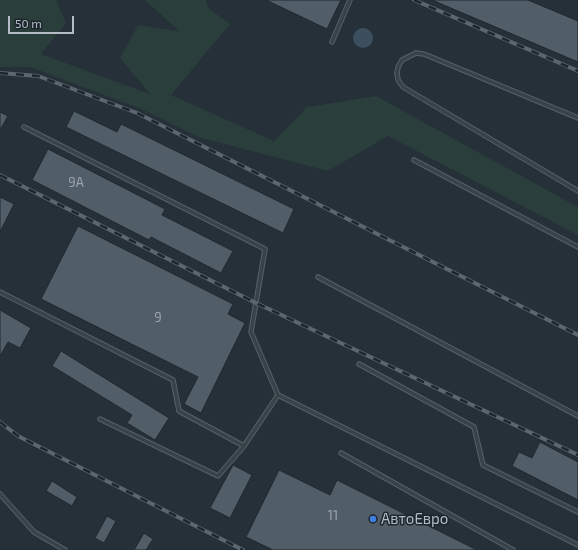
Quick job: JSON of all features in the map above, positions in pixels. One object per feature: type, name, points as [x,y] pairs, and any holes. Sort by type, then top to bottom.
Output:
[{"type":"lane","points":[[332,42],[350,0]]},
{"type":"lane","points":[[578,118],[424,54],[416,53],[402,60],[398,67],[398,80],[403,87],[578,191]]},
{"type":"lane","points":[[24,126],[265,249],[251,332],[278,395],[578,545]]},
{"type":"lane","points":[[414,160],[578,247]]},
{"type":"lane","points":[[318,277],[578,416]]},
{"type":"lane","points":[[0,292],[173,380],[179,411],[244,446]]},
{"type":"lane","points":[[359,364],[474,427],[483,465],[578,512]]},
{"type":"lane","points":[[100,419],[218,476],[244,446],[278,395]]},
{"type":"lane","points":[[341,453],[513,550]]},
{"type":"lane","points":[[0,494],[34,532],[65,550]]},
{"type":"green space","points":[[0,0],[56,0],[66,23],[41,54],[150,94],[120,58],[138,25],[179,31],[145,0],[206,0],[208,8],[230,24],[171,95],[274,141],[307,107],[376,96],[578,207],[578,235],[388,136],[328,171],[198,137],[141,109],[30,67],[0,67]]},
{"type":"water","points":[[363,28],[370,31],[373,38],[370,45],[363,48],[356,45],[353,38],[356,31]]},
{"type":"building","points":[[266,0],[341,0],[327,29]]},
{"type":"building","points":[[432,0],[528,0],[578,21],[578,62]]},
{"type":"building","points":[[74,111],[117,132],[121,124],[294,209],[283,233],[66,127]]},
{"type":"building","points":[[0,112],[8,116],[0,130]]},
{"type":"building","points":[[48,149],[165,209],[162,215],[233,251],[221,273],[151,237],[149,240],[32,180]]},
{"type":"building","points":[[0,197],[14,204],[0,232]]},
{"type":"building","points":[[78,226],[233,304],[228,314],[245,323],[201,413],[184,404],[198,377],[41,299]]},
{"type":"building","points":[[0,310],[31,328],[20,348],[8,342],[0,356]]},
{"type":"building","points":[[61,351],[169,418],[155,440],[127,423],[132,415],[52,366]]},
{"type":"building","points":[[540,442],[578,462],[578,500],[512,466],[519,452],[532,458]]},
{"type":"building","points":[[233,465],[252,475],[230,518],[210,508]]},
{"type":"building","points":[[279,470],[330,495],[337,480],[477,550],[273,550],[246,537]]},
{"type":"building","points":[[52,481],[77,497],[72,506],[46,491]]},
{"type":"building","points":[[107,516],[116,521],[104,543],[95,538]]},
{"type":"building","points":[[144,533],[153,539],[146,550],[134,550]]},
{"type":"railway","points":[[414,0],[578,71]]},
{"type":"railway","points":[[0,73],[38,76],[137,113],[578,335]]},
{"type":"railway","points":[[0,175],[256,303],[578,455]]},
{"type":"railway","points":[[0,422],[18,436],[243,550]]},
{"type":"place","name":"АвтоЕвро","points":[[373,519]]}]
